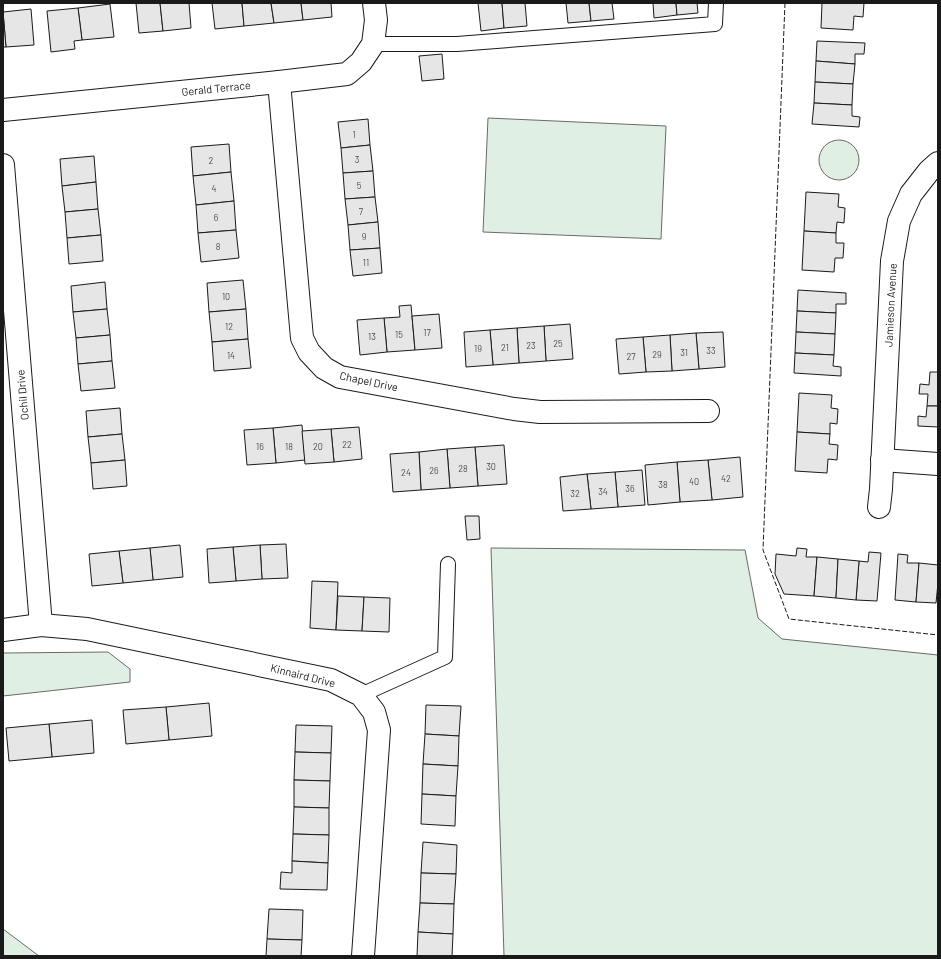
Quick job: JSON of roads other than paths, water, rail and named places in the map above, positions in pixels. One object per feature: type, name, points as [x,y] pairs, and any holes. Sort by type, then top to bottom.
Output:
[{"type":"street","name":"Gerald Terrace","points":[[3,110],[347,74],[362,62],[373,44],[376,20],[374,3]]},
{"type":"street","name":"Chapel Drive","points":[[279,82],[302,338],[309,352],[324,368],[340,377],[514,409],[540,412],[708,411]]},
{"type":"street","name":"Jamieson Avenue","points":[[879,507],[892,260],[899,221],[911,194],[929,171],[938,163]]},
{"type":"street","name":"Ochil Drive","points":[[3,165],[41,625]]},
{"type":"street","points":[[882,460],[938,464]]},
{"type":"street","name":"Kinnaird Drive","points":[[3,630],[41,625],[87,629],[331,680],[361,695],[374,712],[379,730],[363,956]]},
{"type":"lane","points":[[373,44],[457,44],[715,24],[716,3]]},
{"type":"lane","points":[[361,695],[445,657],[448,564]]}]
